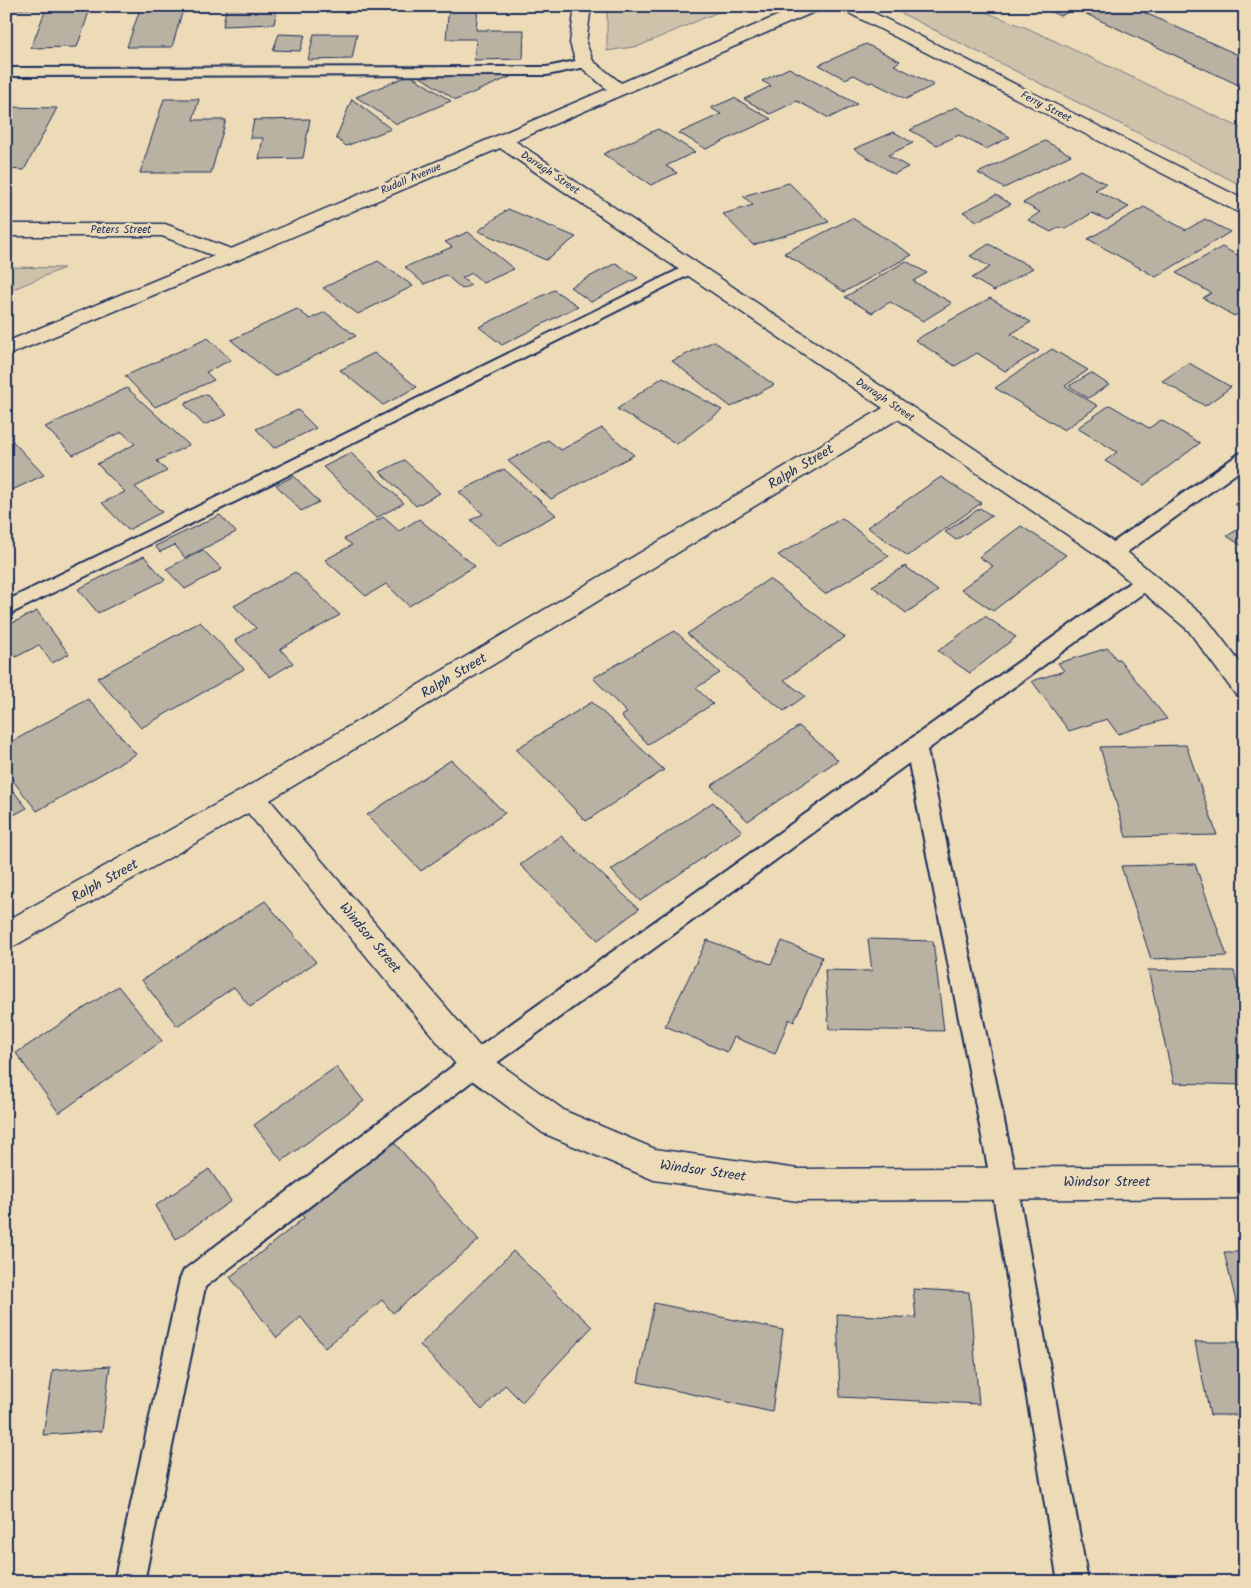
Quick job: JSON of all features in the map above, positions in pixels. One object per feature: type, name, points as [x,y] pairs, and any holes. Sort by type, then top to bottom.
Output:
[{"type":"street","points":[[583,6],[578,43],[585,63],[620,90]]},
{"type":"street","name":"Rudall Avenue","points":[[6,350],[231,256],[815,6]]},
{"type":"street","name":"Ferry Street","points":[[847,6],[1245,208]]},
{"type":"street","name":"Darragh Street","points":[[501,140],[1112,552],[1197,624],[1245,688]]},
{"type":"street","name":"Peters Street","points":[[6,230],[165,230],[231,256]]},
{"type":"street","name":"Ralph Street","points":[[6,936],[252,798],[898,408]]},
{"type":"street","name":"Windsor Street","points":[[252,798],[475,1064],[554,1122],[654,1164],[798,1185],[1245,1182]]},
{"type":"lane","points":[[6,72],[547,71],[585,63]]},
{"type":"lane","points":[[6,609],[692,268]]},
{"type":"lane","points":[[1112,552],[1245,458]]},
{"type":"lane","points":[[129,1582],[193,1279],[475,1064],[1146,581]]},
{"type":"lane","points":[[916,746],[1004,1183],[1073,1582]]},
{"type":"shaded area","points":[[607,6],[732,6],[639,46],[607,51]]},
{"type":"shaded area","points":[[887,6],[969,6],[1027,28],[1245,130],[1245,187]]},
{"type":"shaded area","points":[[6,267],[64,268],[6,292]]},
{"type":"building","points":[[6,6],[32,6],[31,9],[6,10]]},
{"type":"building","points":[[47,6],[91,6],[77,47],[31,48]]},
{"type":"building","points":[[141,6],[184,6],[172,47],[127,47]]},
{"type":"building","points":[[203,6],[267,6],[266,8],[277,8],[274,24],[223,26],[226,8],[202,9]]},
{"type":"building","points":[[296,6],[359,6],[357,11],[295,10]]},
{"type":"building","points":[[375,6],[429,6],[428,9],[374,10]]},
{"type":"building","points":[[449,6],[478,6],[476,30],[524,30],[523,59],[474,60],[476,39],[446,39]]},
{"type":"building","points":[[1038,6],[1073,6],[1077,8],[1060,16]]},
{"type":"building","points":[[1090,6],[1130,6],[1245,58],[1245,88],[1080,11]]},
{"type":"building","points":[[1164,6],[1185,6],[1176,11]]},
{"type":"building","points":[[279,34],[305,35],[300,51],[273,50]]},
{"type":"building","points":[[314,34],[357,34],[352,59],[308,60]]},
{"type":"building","points":[[866,44],[900,61],[894,65],[934,85],[906,99],[854,75],[845,79],[819,65]]},
{"type":"building","points":[[789,68],[857,104],[829,118],[797,101],[770,114],[744,99],[771,86],[762,81]]},
{"type":"building","points":[[410,75],[451,101],[397,124],[356,97]]},
{"type":"building","points":[[515,75],[456,100],[419,76]]},
{"type":"building","points":[[734,98],[771,119],[706,149],[679,133],[721,114],[711,108]]},
{"type":"building","points":[[164,99],[199,99],[193,120],[226,120],[211,173],[140,173]]},
{"type":"building","points":[[352,99],[391,129],[346,146],[336,138]]},
{"type":"building","points":[[8,107],[57,108],[24,170],[6,169]]},
{"type":"building","points":[[956,107],[1010,137],[986,149],[959,135],[937,145],[910,130]]},
{"type":"building","points":[[310,119],[303,158],[259,159],[263,138],[250,138],[254,120]]},
{"type":"building","points":[[658,129],[695,152],[666,166],[677,173],[651,185],[603,154]]},
{"type":"building","points":[[894,132],[913,143],[888,155],[908,167],[894,174],[854,149]]},
{"type":"building","points":[[1045,141],[1071,155],[1004,188],[978,173]]},
{"type":"building","points":[[1080,170],[1106,184],[1095,190],[1129,207],[1107,220],[1092,213],[1065,229],[1060,227],[1051,232],[1028,220],[1040,212],[1023,203]]},
{"type":"building","points":[[789,183],[829,222],[753,245],[723,214],[753,205],[743,196]]},
{"type":"building","points":[[996,195],[1011,204],[977,221],[963,212]]},
{"type":"building","points":[[1144,207],[1186,230],[1205,219],[1230,232],[1156,277],[1088,239]]},
{"type":"building","points":[[508,209],[576,237],[546,260],[478,231]]},
{"type":"building","points":[[852,218],[912,255],[844,292],[784,253]]},
{"type":"building","points":[[468,232],[514,269],[483,283],[472,273],[462,278],[471,285],[462,289],[446,275],[424,284],[405,267],[452,247],[445,242]]},
{"type":"building","points":[[989,244],[1033,268],[994,291],[972,278],[990,267],[970,256]]},
{"type":"building","points":[[1222,247],[1245,259],[1245,310],[1234,316],[1203,298],[1211,293],[1176,273]]},
{"type":"building","points":[[378,261],[413,286],[358,314],[323,288]]},
{"type":"building","points":[[906,261],[927,273],[913,281],[952,303],[923,321],[890,302],[872,313],[845,297]]},
{"type":"building","points":[[616,263],[638,278],[591,302],[570,287]]},
{"type":"building","points":[[554,290],[578,306],[502,345],[479,327]]},
{"type":"building","points":[[990,298],[1031,322],[1011,334],[1039,351],[1005,371],[977,353],[955,366],[915,340]]},
{"type":"building","points":[[297,309],[310,319],[325,312],[356,336],[274,376],[231,340]]},
{"type":"building","points":[[208,338],[231,360],[206,372],[214,380],[155,407],[125,376]]},
{"type":"building","points":[[714,341],[774,385],[731,407],[672,361]]},
{"type":"building","points":[[1052,349],[1088,370],[1065,386],[1098,406],[1064,430],[995,388]]},
{"type":"building","points":[[374,353],[417,387],[383,405],[340,370]]},
{"type":"building","points":[[1189,363],[1231,387],[1205,406],[1162,381]]},
{"type":"building","points":[[1091,373],[1109,385],[1088,398],[1069,386]]},
{"type":"building","points":[[663,377],[722,410],[677,444],[617,409]]},
{"type":"building","points":[[127,388],[189,445],[157,461],[167,471],[135,487],[162,512],[128,530],[102,503],[125,492],[97,464],[135,444],[122,432],[73,455],[45,427]]},
{"type":"building","points":[[206,394],[227,415],[204,425],[184,404]]},
{"type":"building","points":[[1110,405],[1149,428],[1161,420],[1200,443],[1144,485],[1105,461],[1117,452],[1077,428]]},
{"type":"building","points":[[298,410],[316,428],[274,448],[256,429]]},
{"type":"building","points":[[602,428],[634,455],[551,499],[508,461],[548,440],[561,450]]},
{"type":"building","points":[[6,434],[44,475],[6,493]]},
{"type":"building","points":[[351,453],[404,503],[376,518],[323,467]]},
{"type":"building","points":[[404,460],[440,493],[416,506],[380,472]]},
{"type":"building","points":[[504,469],[556,515],[498,546],[471,520],[483,514],[459,492]]},
{"type":"building","points":[[294,476],[319,502],[301,511],[276,485]]},
{"type":"building","points":[[941,477],[981,503],[908,556],[867,527]]},
{"type":"building","points":[[1245,497],[1245,511],[1235,504]]},
{"type":"building","points":[[980,508],[992,516],[956,540],[945,532]]},
{"type":"building","points":[[220,515],[236,532],[185,558],[175,545],[160,552],[155,546]]},
{"type":"building","points":[[383,517],[399,531],[419,519],[475,566],[409,606],[386,584],[366,596],[325,560],[352,545],[344,539]]},
{"type":"building","points":[[842,518],[889,556],[825,594],[778,555]]},
{"type":"building","points":[[1245,525],[1245,548],[1227,536]]},
{"type":"building","points":[[1021,526],[1066,555],[993,611],[961,589],[993,566],[979,557]]},
{"type":"building","points":[[203,550],[222,569],[185,589],[166,569]]},
{"type":"building","points":[[144,556],[165,580],[98,613],[78,589]]},
{"type":"building","points":[[905,566],[938,591],[906,613],[872,586]]},
{"type":"building","points":[[295,572],[340,615],[280,649],[293,663],[270,677],[235,640],[256,628],[234,606]]},
{"type":"building","points":[[769,579],[845,637],[784,680],[805,696],[784,711],[687,634]]},
{"type":"building","points":[[37,611],[69,654],[52,663],[39,645],[16,657],[6,644],[6,626]]},
{"type":"building","points":[[985,616],[1016,637],[970,673],[938,651]]},
{"type":"building","points":[[200,622],[244,669],[141,728],[97,678]]},
{"type":"building","points":[[675,631],[720,673],[696,688],[713,704],[648,744],[621,716],[627,713],[593,678]]},
{"type":"building","points":[[1108,648],[1167,719],[1118,734],[1107,719],[1069,731],[1032,681],[1064,671],[1058,663]]},
{"type":"building","points":[[88,699],[136,754],[37,811],[6,772],[6,745]]},
{"type":"building","points":[[592,702],[664,770],[586,821],[516,749]]},
{"type":"building","points":[[799,726],[838,760],[748,821],[711,786]]},
{"type":"building","points":[[1186,745],[1217,835],[1126,837],[1100,747]]},
{"type":"building","points":[[451,760],[505,813],[421,871],[367,815]]},
{"type":"building","points":[[6,782],[27,808],[6,819]]},
{"type":"building","points":[[713,802],[742,831],[640,901],[611,870]]},
{"type":"building","points":[[561,836],[639,909],[598,940],[520,865]]},
{"type":"building","points":[[1195,864],[1227,956],[1151,959],[1121,866]]},
{"type":"building","points":[[265,901],[316,962],[250,1007],[234,987],[177,1026],[142,980]]},
{"type":"building","points":[[868,939],[933,941],[944,1031],[829,1029],[825,970],[872,971]]},
{"type":"building","points":[[707,940],[771,964],[782,941],[822,957],[794,1022],[789,1019],[775,1054],[734,1037],[727,1052],[665,1026]]},
{"type":"building","points":[[1148,970],[1234,971],[1245,1013],[1245,1085],[1174,1083]]},
{"type":"building","points":[[118,986],[162,1041],[59,1113],[16,1053]]},
{"type":"building","points":[[336,1067],[364,1101],[282,1161],[254,1125]]},
{"type":"building","points":[[392,1140],[479,1240],[393,1313],[382,1300],[325,1348],[301,1317],[277,1338],[230,1277],[304,1218],[301,1213]]},
{"type":"building","points":[[209,1169],[231,1201],[176,1239],[155,1206]]},
{"type":"building","points":[[513,1251],[592,1327],[522,1402],[505,1385],[482,1410],[420,1345]]},
{"type":"building","points":[[1224,1252],[1245,1252],[1245,1339]]},
{"type":"building","points":[[913,1289],[969,1292],[979,1404],[840,1397],[837,1314],[916,1318]]},
{"type":"building","points":[[654,1303],[783,1330],[772,1412],[638,1382]]},
{"type":"building","points":[[1195,1342],[1245,1342],[1245,1415],[1210,1415]]},
{"type":"building","points":[[110,1366],[102,1431],[43,1435],[53,1370]]}]
